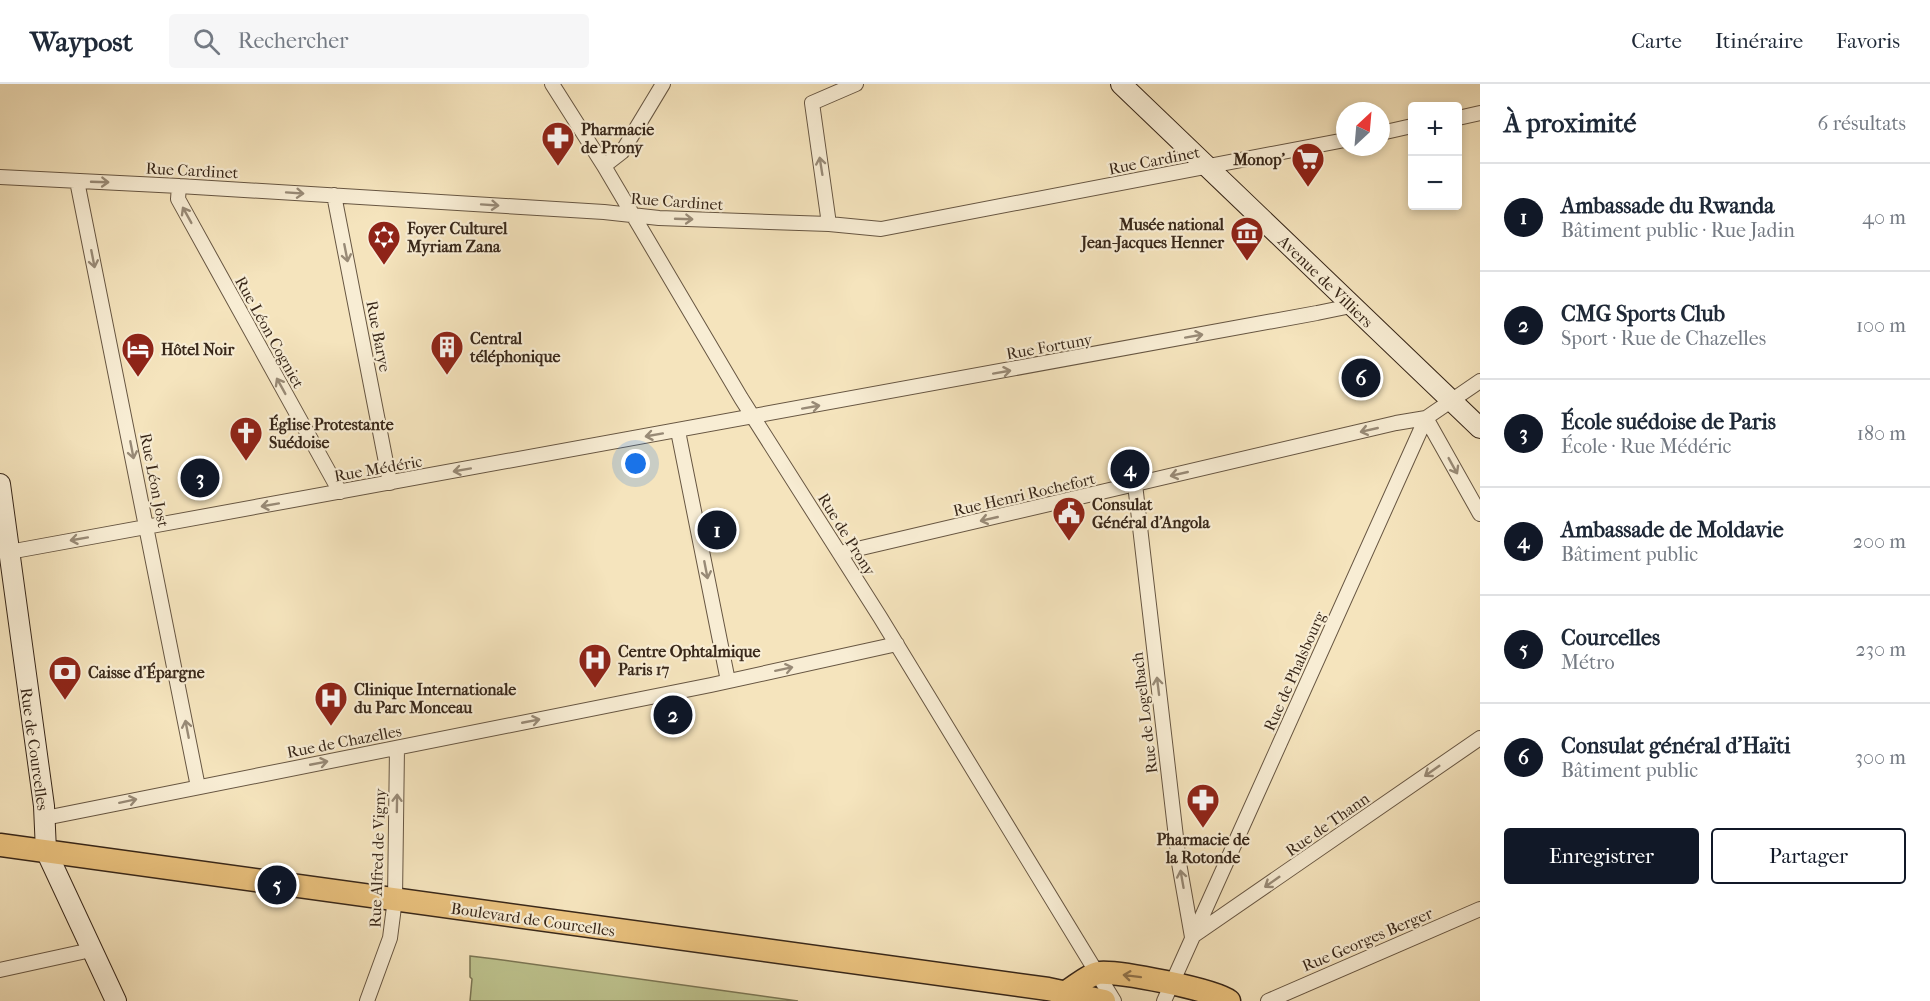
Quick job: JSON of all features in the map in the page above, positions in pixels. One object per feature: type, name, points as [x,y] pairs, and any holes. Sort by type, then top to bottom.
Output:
[{"type":"main road","name":"Boulevard de Courcelles","points":[[0,845],[1066,992],[1104,1001]]},
{"type":"main road","points":[[1066,992],[1097,973],[1134,976],[1168,992],[1220,996],[1229,1001]]},
{"type":"street","name":"Rue de Prony","points":[[552,84],[604,166],[753,417],[897,644],[1114,1001]]},
{"type":"street","points":[[604,166],[621,152],[663,84]]},
{"type":"street","points":[[829,224],[812,103],[856,84]]},
{"type":"street","name":"Avenue de Villiers","points":[[1121,84],[1480,428]]},
{"type":"street","points":[[1462,117],[1480,113]]},
{"type":"street","points":[[1390,131],[1408,127]]},
{"type":"street","name":"Rue Cardinet","points":[[0,177],[334,195],[631,214],[659,218],[829,224],[881,229],[1336,142]]},
{"type":"street","name":"Rue Léon Jost","points":[[77,181],[198,787]]},
{"type":"street","name":"Rue Léon Cogniet","points":[[179,186],[178,199],[340,492]]},
{"type":"street","name":"Rue Barye","points":[[334,195],[390,483]]},
{"type":"street","name":"Rue Fortuny","points":[[753,417],[1352,306]]},
{"type":"street","points":[[1480,381],[1426,418],[1480,514]]},
{"type":"street","name":"Rue Médéric","points":[[9,552],[753,417]]},
{"type":"street","name":"Rue Henri Rochefort","points":[[840,553],[1426,418]]},
{"type":"street","name":"Rue de Phalsbourg","points":[[1168,992],[1426,418]]},
{"type":"street","points":[[678,430],[728,681]]},
{"type":"street","name":"Rue de Courcelles","points":[[0,484],[45,818],[46,851],[116,1001]]},
{"type":"street","name":"Rue de Logelbach","points":[[1135,484],[1177,851],[1192,937]]},
{"type":"street","name":"Rue de Chazelles","points":[[45,818],[728,681],[897,644]]},
{"type":"street","name":"Rue de Thann","points":[[1192,937],[1480,738]]},
{"type":"street","name":"Rue Alfred de Vigny","points":[[367,1001],[390,938],[395,899],[398,748]]},
{"type":"street","name":"Rue Georges Berger","points":[[1268,1001],[1480,909]]},
{"type":"street","points":[[0,970],[91,950]]},
{"type":"green space","points":[[470,956],[798,1001],[470,1001],[472,979],[470,977]]},
{"type":"place","name":"Pharmacie de Prony","points":[[558,167]]},
{"type":"place","name":"Monop'","points":[[1308,188]]},
{"type":"place","name":"Musée national Jean-Jacques Henner","points":[[1247,262]]},
{"type":"place","name":"Foyer Culturel Myriam Zana","points":[[384,266]]},
{"type":"place","name":"Central téléphonique","points":[[447,376]]},
{"type":"place","name":"Hôtel Noir","points":[[138,378]]},
{"type":"place","name":"Consulat général d'Haïti","points":[[1361,378]]},
{"type":"place","name":"Église Protestante Suédoise","points":[[246,462]]},
{"type":"place","name":"Ambassade de Moldavie","points":[[1130,469]]},
{"type":"place","name":"École suédoise de Paris","points":[[200,478]]},
{"type":"place","name":"Ambassade du Rwanda","points":[[717,530]]},
{"type":"place","name":"Consulat Général d'Angola","points":[[1069,542]]},
{"type":"place","name":"Centre Ophtalmique Paris 17","points":[[595,689]]},
{"type":"place","name":"Caisse d'Épargne","points":[[65,701]]},
{"type":"place","name":"CMG Sports Club","points":[[673,715]]},
{"type":"place","name":"Clinique Internationale du Parc Monceau","points":[[331,727]]},
{"type":"place","name":"Pharmacie de la Rotonde","points":[[1203,829]]},
{"type":"place","name":"Courcelles","points":[[277,885]]}]
